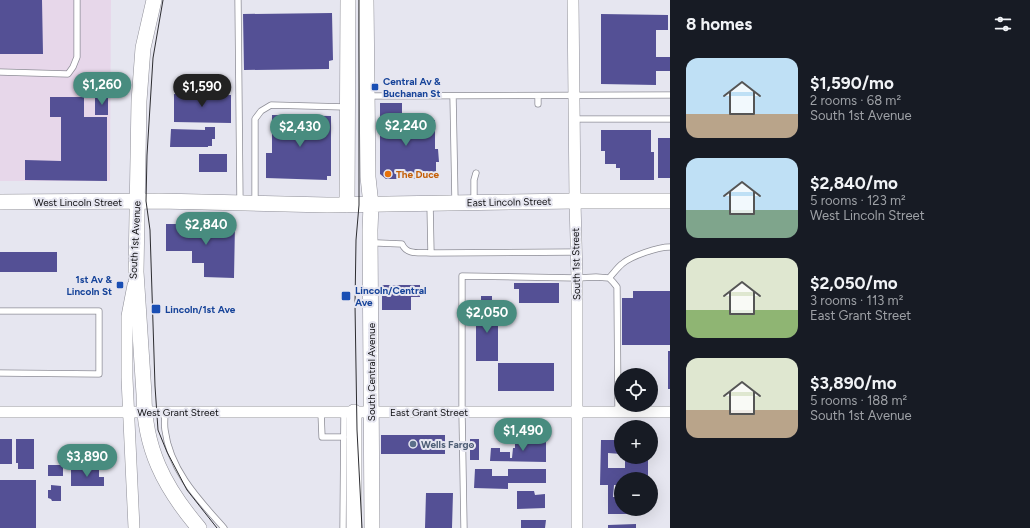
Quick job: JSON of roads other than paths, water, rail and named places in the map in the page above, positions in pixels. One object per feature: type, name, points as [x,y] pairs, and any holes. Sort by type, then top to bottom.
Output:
[{"type":"main road","name":"South 1st Avenue","points":[[136,272],[139,101],[143,48],[154,0]]},
{"type":"main road","points":[[347,205],[348,0]]},
{"type":"main road","name":"South Central Avenue","points":[[366,0],[368,177],[371,205],[356,412],[372,528]]},
{"type":"main road","name":"West Lincoln Street","points":[[0,202],[137,201],[347,205]]},
{"type":"main road","name":"East Lincoln Street","points":[[347,205],[670,201]]},
{"type":"main road","points":[[136,272],[144,411],[147,430],[154,457],[171,491],[199,528]]},
{"type":"main road","points":[[354,528],[356,412]]},
{"type":"street","name":"South 1st Street","points":[[573,0],[577,278],[577,528]]},
{"type":"street","name":"South 1st Avenue","points":[[134,528],[127,383],[127,316],[136,272]]},
{"type":"street","name":"West Grant Street","points":[[0,412],[356,412]]},
{"type":"street","name":"East Grant Street","points":[[356,412],[614,412]]},
{"type":"street","name":"East Grant Street","points":[[658,412],[670,412]]},
{"type":"lane","points":[[0,72],[68,74],[73,67],[76,57],[77,0]]},
{"type":"lane","points":[[238,0],[247,203]]},
{"type":"lane","points":[[367,96],[670,95]]},
{"type":"lane","points":[[453,96],[455,203]]},
{"type":"lane","points":[[477,96],[477,104]]},
{"type":"lane","points":[[538,96],[538,104]]},
{"type":"lane","points":[[247,203],[255,119],[261,111],[271,105],[348,107]]},
{"type":"lane","points":[[574,119],[670,119]]},
{"type":"lane","points":[[474,203],[474,180],[476,173]]},
{"type":"lane","points":[[430,203],[431,253]]},
{"type":"lane","points":[[378,243],[398,243],[402,244],[405,250],[409,252],[431,253],[576,252]]},
{"type":"lane","points":[[609,278],[622,264],[630,259],[660,248],[670,247]]},
{"type":"lane","points":[[464,528],[462,276],[609,278],[617,287],[618,368]]},
{"type":"lane","points":[[0,311],[99,311],[99,374],[0,373]]},
{"type":"lane","points":[[165,411],[165,430],[171,452],[181,475],[191,490],[224,528]]},
{"type":"lane","points":[[321,412],[322,437],[344,437]]},
{"type":"lane","points":[[343,528],[344,437],[356,412]]},
{"type":"tram line","points":[[163,0],[153,58],[147,155],[146,201],[150,230],[155,386],[158,430],[167,452],[187,490],[217,528]]},
{"type":"tram line","points":[[359,0],[359,205],[356,240],[355,305],[357,430],[362,528]]},
{"type":"place","name":"Central Av & Buchanan St","points":[[375,87]]},
{"type":"place","name":"The Duce","points":[[388,174]]},
{"type":"place","name":"1st Av & Lincoln St","points":[[120,285]]},
{"type":"place","name":"Lincoln/Central Ave","points":[[346,296]]},
{"type":"place","name":"Lincoln/1st Ave","points":[[156,309]]},
{"type":"place","name":"Wells Fargo","points":[[413,444]]}]
